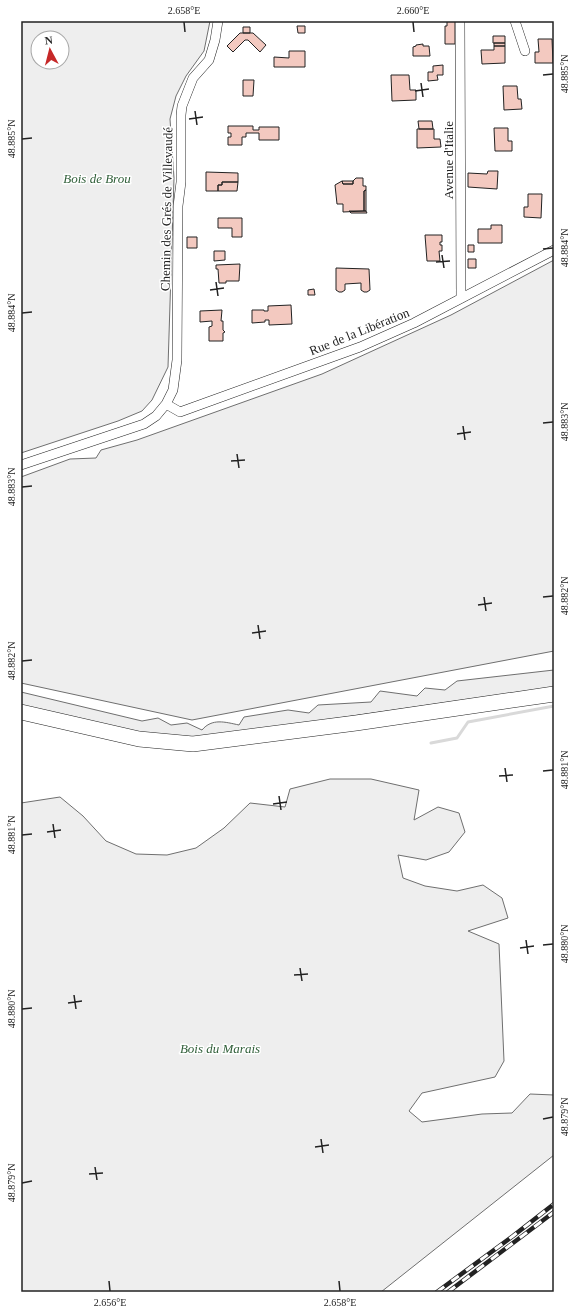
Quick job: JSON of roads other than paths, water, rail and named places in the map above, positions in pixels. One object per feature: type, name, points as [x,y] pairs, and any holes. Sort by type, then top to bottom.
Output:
[{"type":"main road","points":[[21,712],[139,739],[193,744],[356,723],[554,694]]},
{"type":"street","name":"Chemin des Grés de Villevaudé","points":[[166,404],[173,390],[177,360],[178,206],[181,182],[181,110],[193,78],[209,60],[215,40],[218,21]]},
{"type":"street","name":"Avenue d'Italie","points":[[460,21],[461,298]]},
{"type":"street","points":[[515,21],[525,51]]},
{"type":"street","name":"Rue de la Libération","points":[[166,404],[180,412],[360,347],[414,323],[554,250]]},
{"type":"street","points":[[21,465],[144,424],[156,416],[166,404]]},
{"type":"waterway","points":[[431,743],[457,738],[468,722],[554,706]]},
{"type":"railway","points":[[437,1292],[554,1204]]},
{"type":"railway","points":[[448,1292],[554,1212]]},
{"type":"park label","name":"Bois de Brou","points":[[97,178]]},
{"type":"park label","name":"Bois du Marais","points":[[220,1048]]}]
